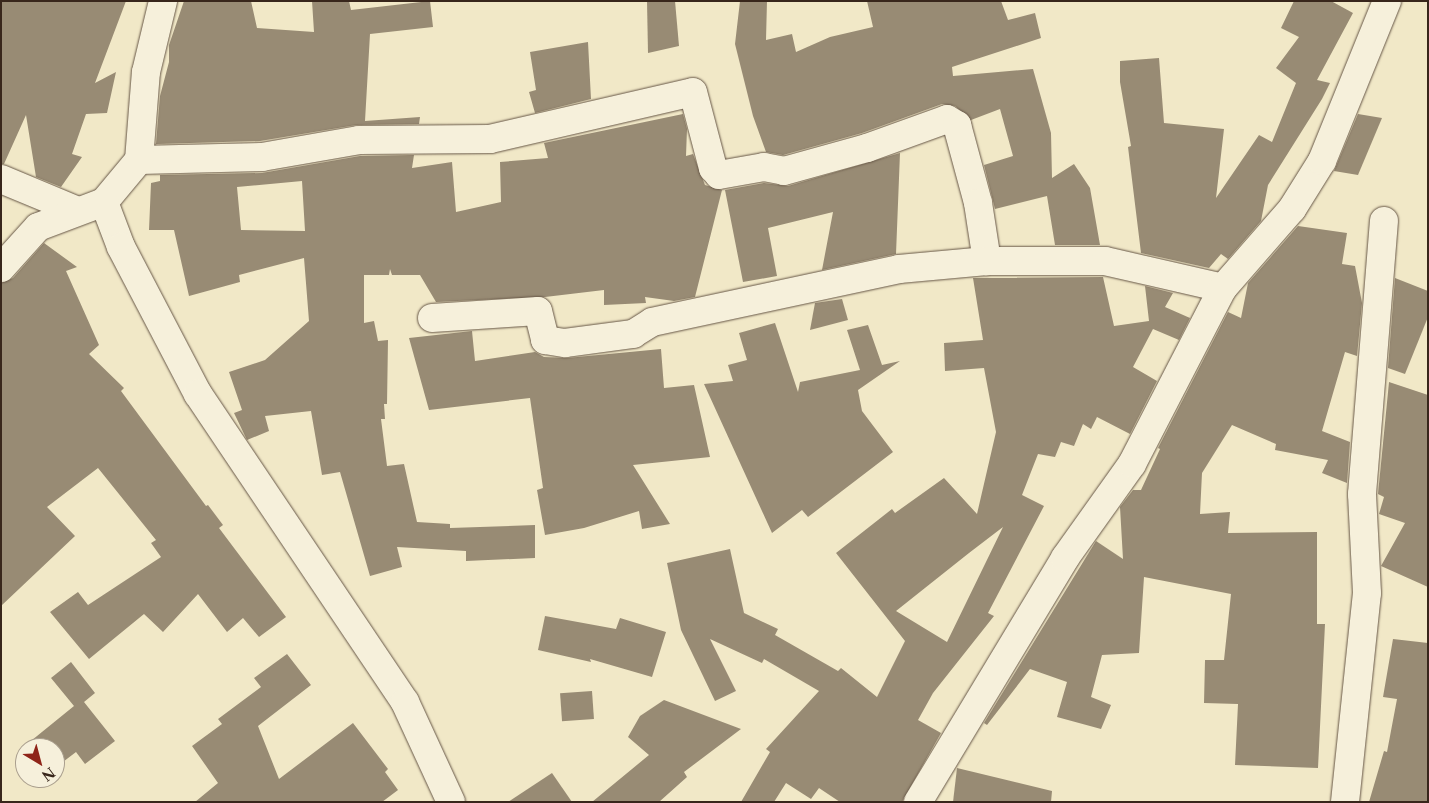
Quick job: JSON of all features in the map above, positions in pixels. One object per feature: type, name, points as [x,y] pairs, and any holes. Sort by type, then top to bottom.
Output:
[{"type":"street","points":[[1,268],[38,227],[104,202],[139,160],[146,72],[163,1]]},
{"type":"street","points":[[918,802],[1065,558],[1132,464],[1223,288],[1292,208],[1322,161],[1387,1]]},
{"type":"street","points":[[139,160],[262,157],[359,140],[490,139],[693,92],[712,168],[719,175],[764,168],[784,171],[866,148],[947,119],[957,125],[978,203],[987,261]]},
{"type":"street","points":[[1,179],[78,211]]},
{"type":"street","points":[[104,202],[121,247],[198,394],[405,702],[451,802]]},
{"type":"street","points":[[1346,802],[1367,594],[1362,494],[1384,221]]},
{"type":"street","points":[[432,318],[538,311],[545,340],[565,343],[633,334],[652,322],[900,269],[987,261],[1105,261],[1223,288]]},
{"type":"building","points":[[1,1],[126,1],[95,83],[116,72],[107,113],[86,114],[72,154],[82,157],[61,187],[36,177],[26,115],[4,164],[1,164]]},
{"type":"building","points":[[184,1],[251,1],[257,28],[314,32],[312,1],[349,1],[351,10],[430,1],[433,27],[370,34],[365,121],[420,117],[419,124],[356,125],[260,141],[156,144],[160,96],[169,62],[169,45]]},
{"type":"building","points":[[647,1],[675,1],[679,46],[648,53]]},
{"type":"building","points":[[740,1],[767,1],[766,40],[792,34],[796,52],[830,37],[873,27],[867,1],[1001,1],[1008,20],[1035,13],[1041,38],[952,67],[953,76],[1033,69],[1051,133],[1052,178],[1074,164],[1090,188],[1100,245],[1055,245],[1047,196],[995,209],[984,165],[1013,156],[1000,109],[971,120],[955,106],[942,104],[862,133],[783,155],[766,152],[753,116],[735,44]]},
{"type":"building","points":[[1294,1],[1331,1],[1353,13],[1317,80],[1330,83],[1268,185],[1261,221],[1228,259],[1221,254],[1209,268],[1141,253],[1128,147],[1131,146],[1120,82],[1120,61],[1159,58],[1164,123],[1224,129],[1216,198],[1259,135],[1272,142],[1296,83],[1276,68],[1299,37],[1281,28]]},
{"type":"building","points":[[588,42],[591,99],[535,113],[529,92],[536,90],[530,52]]},
{"type":"building","points":[[683,114],[687,129],[686,156],[693,154],[705,185],[722,190],[695,297],[674,301],[645,297],[646,303],[604,305],[604,290],[545,297],[436,302],[420,275],[392,275],[390,269],[389,275],[364,275],[364,323],[374,321],[378,341],[388,340],[387,404],[384,404],[385,419],[381,419],[387,466],[404,464],[417,522],[450,524],[450,528],[535,525],[535,558],[466,561],[466,551],[397,547],[402,567],[370,576],[340,472],[322,475],[311,411],[265,416],[269,431],[247,440],[234,413],[242,410],[229,372],[265,360],[309,321],[304,258],[239,275],[240,282],[189,296],[174,230],[149,230],[151,183],[160,181],[160,175],[262,173],[360,156],[414,155],[412,168],[452,162],[456,212],[501,202],[500,162],[548,158],[544,143]],"holes":[[[302,181],[305,231],[241,230],[237,187]]]},
{"type":"building","points":[[1358,114],[1382,118],[1358,175],[1334,171]]},
{"type":"building","points":[[900,153],[896,254],[822,270],[833,212],[768,228],[777,276],[743,282],[725,190],[764,183],[788,186]]},
{"type":"building","points":[[1298,226],[1347,233],[1342,264],[1355,266],[1362,303],[1357,356],[1345,352],[1322,431],[1350,442],[1347,483],[1322,473],[1328,460],[1275,450],[1276,444],[1232,425],[1202,473],[1200,514],[1230,512],[1228,533],[1317,532],[1317,624],[1325,624],[1318,768],[1235,765],[1238,704],[1204,703],[1205,660],[1224,660],[1231,594],[1144,577],[1139,653],[1102,655],[1091,697],[1111,705],[1101,729],[1057,717],[1067,682],[1030,669],[987,725],[984,723],[1096,541],[1123,559],[1120,507],[1133,490],[1141,490],[1160,449],[1158,448],[1228,312],[1241,318],[1248,283]]},
{"type":"building","points":[[44,243],[77,267],[66,271],[99,345],[89,354],[124,388],[121,391],[206,506],[208,505],[223,525],[219,528],[286,617],[259,637],[243,618],[227,632],[198,594],[163,632],[144,614],[89,659],[50,612],[78,592],[88,605],[161,557],[151,543],[156,540],[98,468],[47,507],[75,536],[1,606],[1,283],[13,278]]},
{"type":"building","points":[[1103,277],[1114,326],[1149,321],[1145,286],[1173,293],[1165,307],[1190,318],[1179,340],[1153,329],[1133,367],[1157,381],[1130,434],[1097,417],[1091,429],[1083,424],[1074,446],[1061,442],[1055,457],[1038,454],[1022,495],[1044,506],[988,613],[994,616],[933,693],[918,720],[941,733],[902,802],[840,802],[819,788],[811,799],[786,783],[774,802],[741,802],[770,752],[766,749],[819,691],[764,659],[762,663],[710,639],[736,691],[715,701],[681,630],[667,563],[730,549],[744,613],[778,629],[775,635],[838,671],[841,668],[877,697],[905,641],[836,553],[892,509],[895,513],[944,478],[977,514],[996,432],[984,368],[945,371],[944,343],[983,340],[973,278]],"holes":[[[1003,527],[947,642],[896,611]]]},
{"type":"building","points":[[1395,278],[1428,291],[1428,317],[1405,374],[1388,368]]},
{"type":"building","points":[[842,299],[848,320],[810,330],[815,303]]},
{"type":"building","points":[[775,323],[798,392],[800,382],[860,370],[847,330],[868,325],[882,365],[900,361],[858,390],[862,411],[893,452],[808,517],[802,510],[772,533],[704,384],[733,381],[728,365],[747,360],[739,333]]},
{"type":"building","points":[[472,331],[475,361],[535,352],[544,357],[567,358],[661,349],[664,388],[694,385],[710,457],[633,465],[670,524],[642,529],[639,511],[584,528],[545,535],[537,490],[543,488],[530,398],[429,410],[409,338]]},
{"type":"building","points":[[1389,382],[1428,395],[1428,587],[1381,566],[1405,523],[1379,514],[1384,497],[1378,494]]},
{"type":"building","points":[[545,616],[616,629],[620,618],[666,632],[652,677],[590,659],[591,662],[538,650]]},
{"type":"building","points":[[1393,639],[1428,643],[1428,802],[1369,802],[1384,751],[1387,752],[1397,699],[1383,697]]},
{"type":"building","points":[[287,654],[311,685],[258,726],[279,779],[353,723],[388,769],[385,772],[398,790],[382,802],[195,802],[218,783],[192,746],[222,724],[218,719],[261,687],[254,678]]},
{"type":"building","points":[[71,662],[95,693],[84,702],[115,741],[85,764],[76,752],[65,760],[65,738],[35,738],[74,706],[51,678]]},
{"type":"building","points":[[592,691],[594,719],[562,721],[560,693]]},
{"type":"building","points":[[664,700],[741,729],[684,772],[687,777],[659,802],[592,802],[649,755],[628,737],[640,716]]},
{"type":"building","points":[[957,768],[1052,791],[1051,802],[953,802]]},
{"type":"building","points":[[552,773],[572,802],[508,802]]}]
